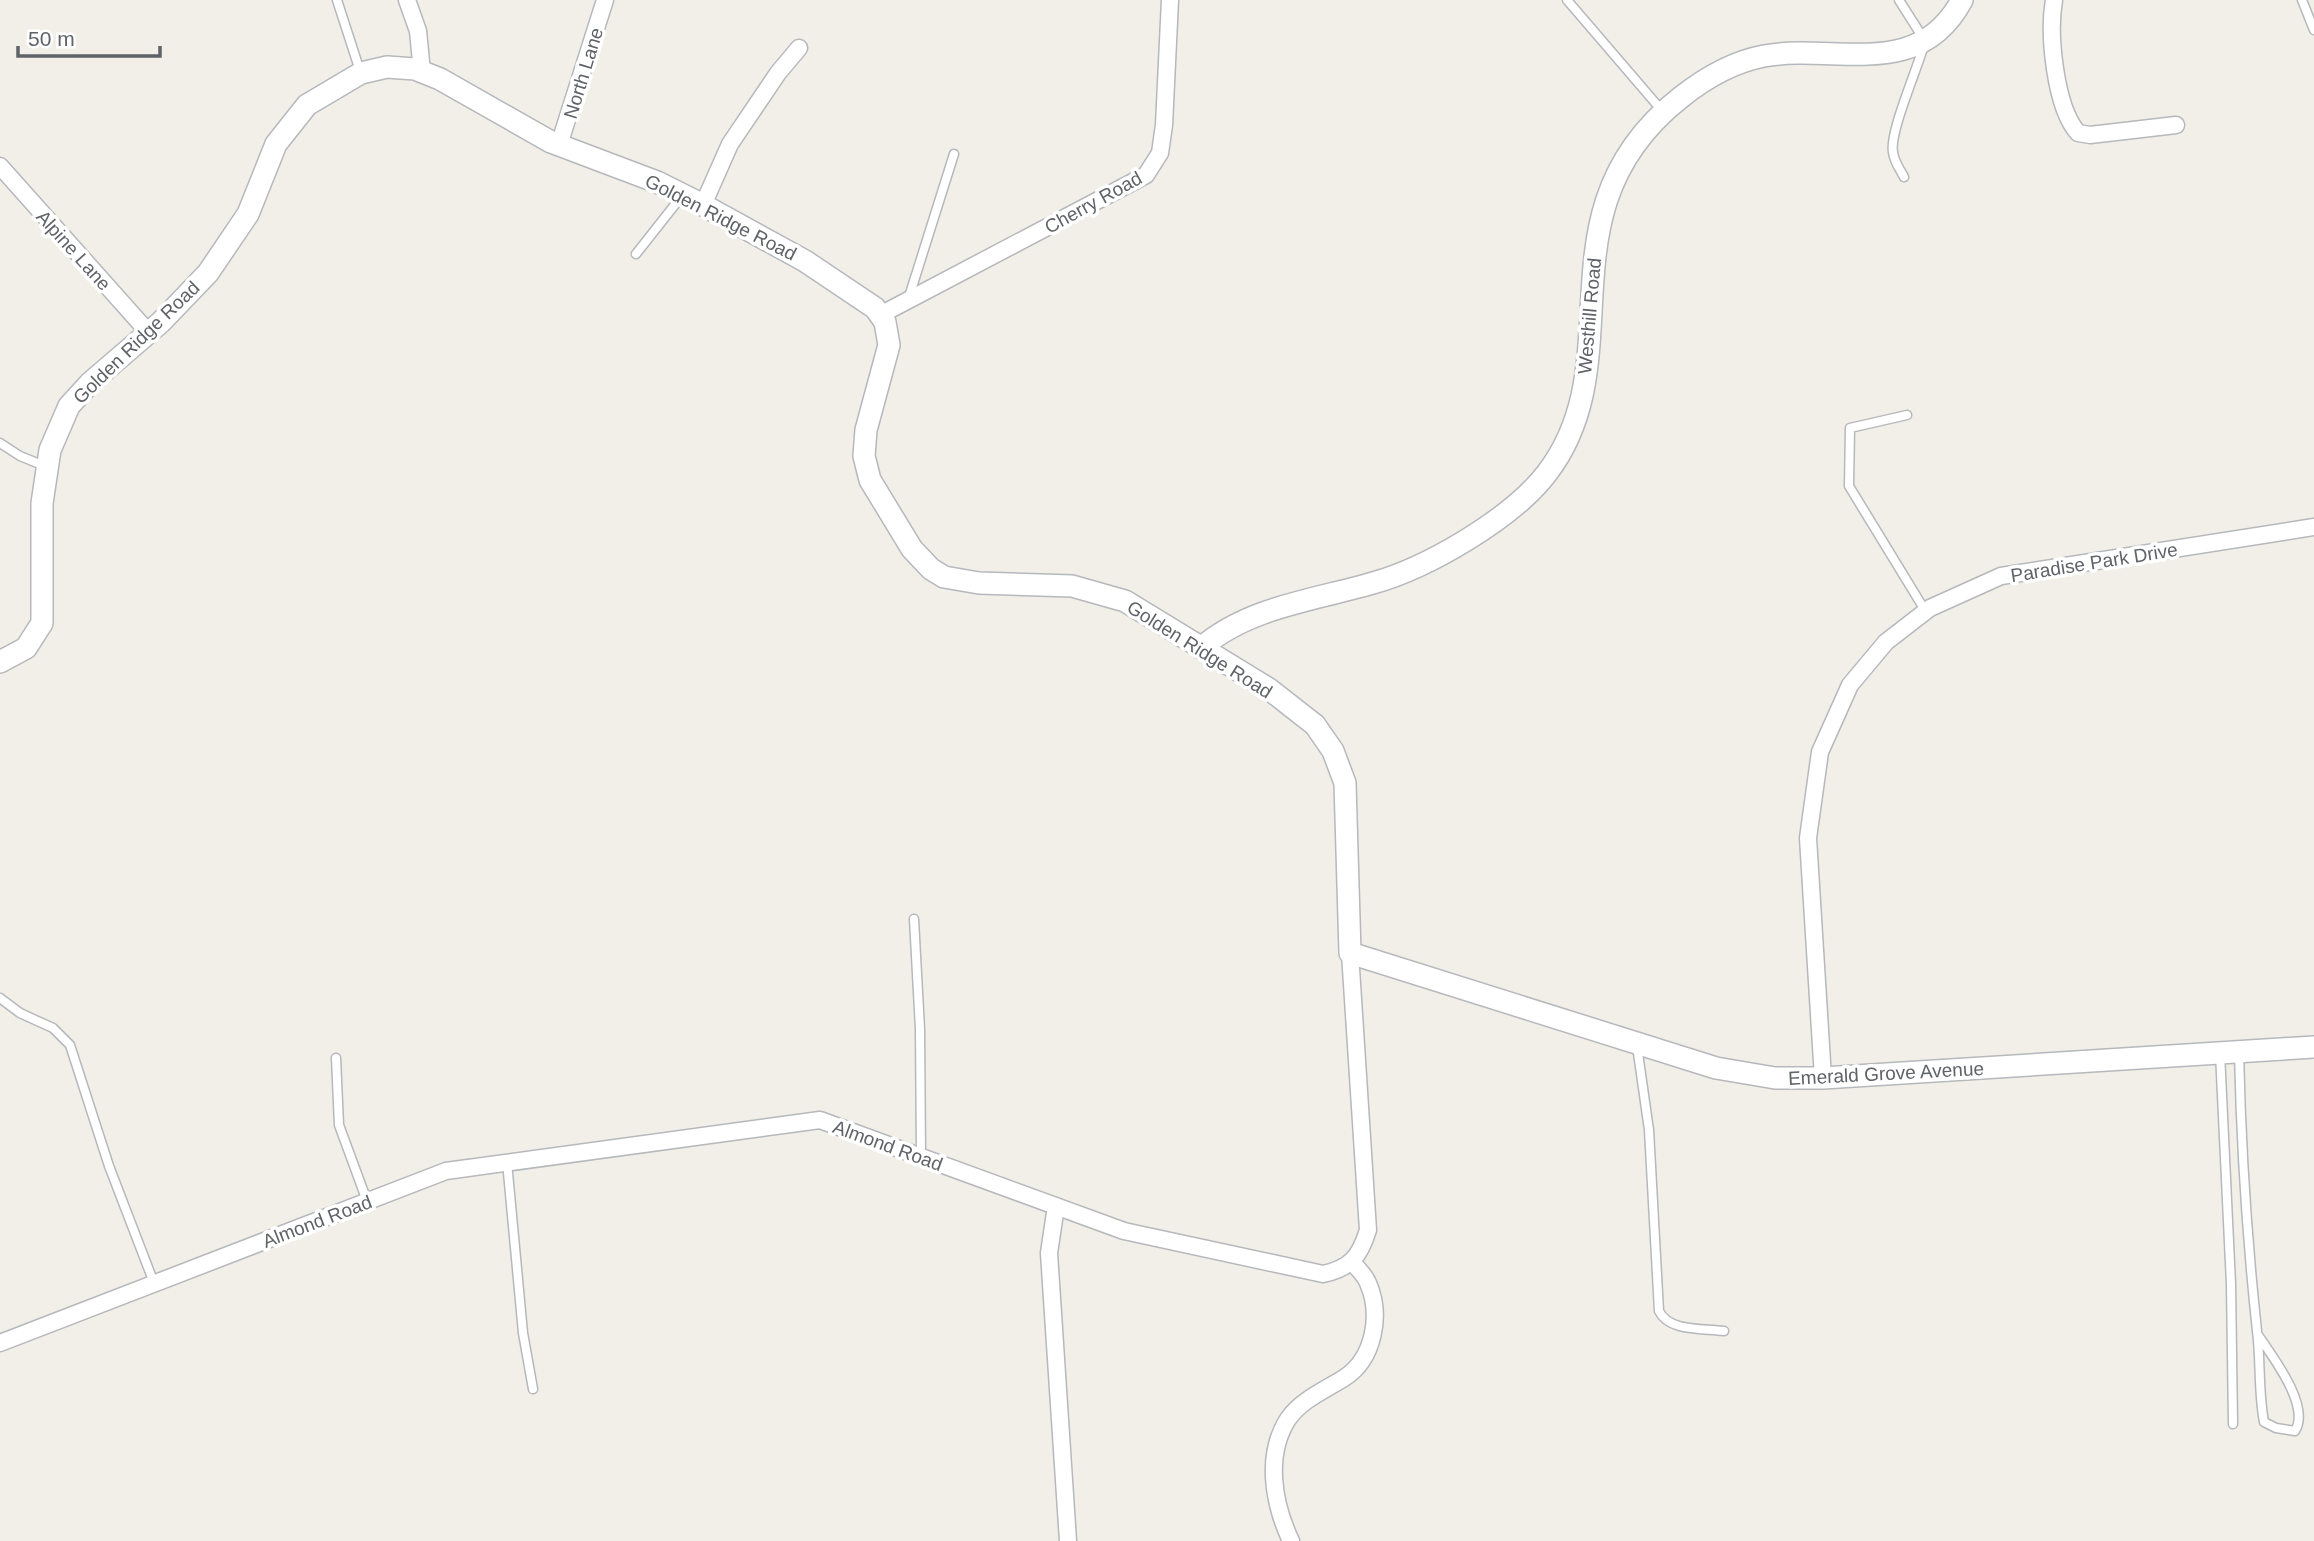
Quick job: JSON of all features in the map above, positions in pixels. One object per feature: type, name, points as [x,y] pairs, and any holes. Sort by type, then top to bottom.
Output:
[{"type":"street","points":[[407,0],[418,31],[422,72]]},
{"type":"street","name":"North Lane","points":[[559,145],[605,0]]},
{"type":"street","name":"Cherry Road","points":[[882,314],[1146,175],[1160,153],[1164,125],[1170,0]]},
{"type":"street","name":"Westhill Road","points":[[1201,648],[1240,623],[1272,611],[1381,581],[1422,566],[1496,518],[1545,476],[1562,449],[1581,392],[1592,269],[1606,198],[1625,158],[1664,113],[1705,80],[1749,60],[1799,53],[1876,55],[1901,51],[1925,41],[1948,20],[1962,0]]},
{"type":"street","points":[[2054,0],[2052,22],[2059,90],[2063,110],[2078,133],[2090,135],[2176,125]]},
{"type":"street","points":[[703,205],[730,144],[778,73],[799,48]]},
{"type":"street","name":"Golden Ridge Road","points":[[0,662],[26,648],[42,623],[42,503],[55,434],[69,406],[90,383],[149,333],[208,273],[237,234],[270,157],[294,118],[324,93],[361,74],[397,66],[422,72],[559,145],[683,194],[839,282],[882,314],[889,345],[866,430],[864,456],[870,480],[922,560],[943,577],[962,582],[1072,586],[1107,594],[1147,613],[1269,689],[1315,725],[1336,758],[1348,802],[1350,953]]},
{"type":"street","name":"Alpine Lane","points":[[0,166],[149,333]]},
{"type":"street","name":"Paradise Park Drive","points":[[1823,1078],[1808,838],[1819,752],[1850,685],[1886,642],[1926,612],[2001,576],[2314,527]]},
{"type":"street","points":[[1290,1541],[1281,1520],[1275,1486],[1275,1445],[1290,1416],[1318,1393],[1347,1377],[1364,1357],[1376,1324],[1368,1282],[1352,1262],[1361,1255],[1368,1230],[1350,953]]},
{"type":"street","name":"Emerald Grove Avenue","points":[[1350,953],[1716,1068],[1775,1078],[1823,1078],[2314,1047]]},
{"type":"street","name":"Almond Road","points":[[0,1343],[446,1171],[820,1120],[1124,1231],[1323,1274],[1340,1270],[1352,1262]]},
{"type":"street","points":[[1056,1206],[1049,1253],[1068,1541]]},
{"type":"lane","points":[[337,0],[361,74]]},
{"type":"lane","points":[[1567,0],[1664,113]]},
{"type":"lane","points":[[1899,0],[1925,41],[1918,69],[1893,136],[1892,150],[1904,177]]},
{"type":"lane","points":[[2302,0],[2314,30]]},
{"type":"lane","points":[[908,300],[954,154]]},
{"type":"lane","points":[[636,254],[683,194]]},
{"type":"lane","points":[[1907,415],[1850,428],[1849,486],[1926,612]]},
{"type":"lane","points":[[0,443],[20,456],[47,467]]},
{"type":"lane","points":[[914,919],[920,1029],[921,1157]]},
{"type":"lane","points":[[0,998],[20,1013],[53,1028],[70,1045],[108,1166],[154,1283]]},
{"type":"lane","points":[[1637,1043],[1649,1130],[1659,1311],[1663,1319],[1672,1324],[1724,1331]]},
{"type":"lane","points":[[2230,1052],[2247,1252],[2258,1335],[2258,1386],[2264,1422],[2276,1428],[2295,1431],[2299,1425],[2297,1404],[2287,1378],[2258,1335]]},
{"type":"lane","points":[[2230,1052],[2233,1424]]},
{"type":"lane","points":[[336,1058],[339,1125],[366,1202]]},
{"type":"lane","points":[[507,1162],[519,1297],[533,1389]]}]
